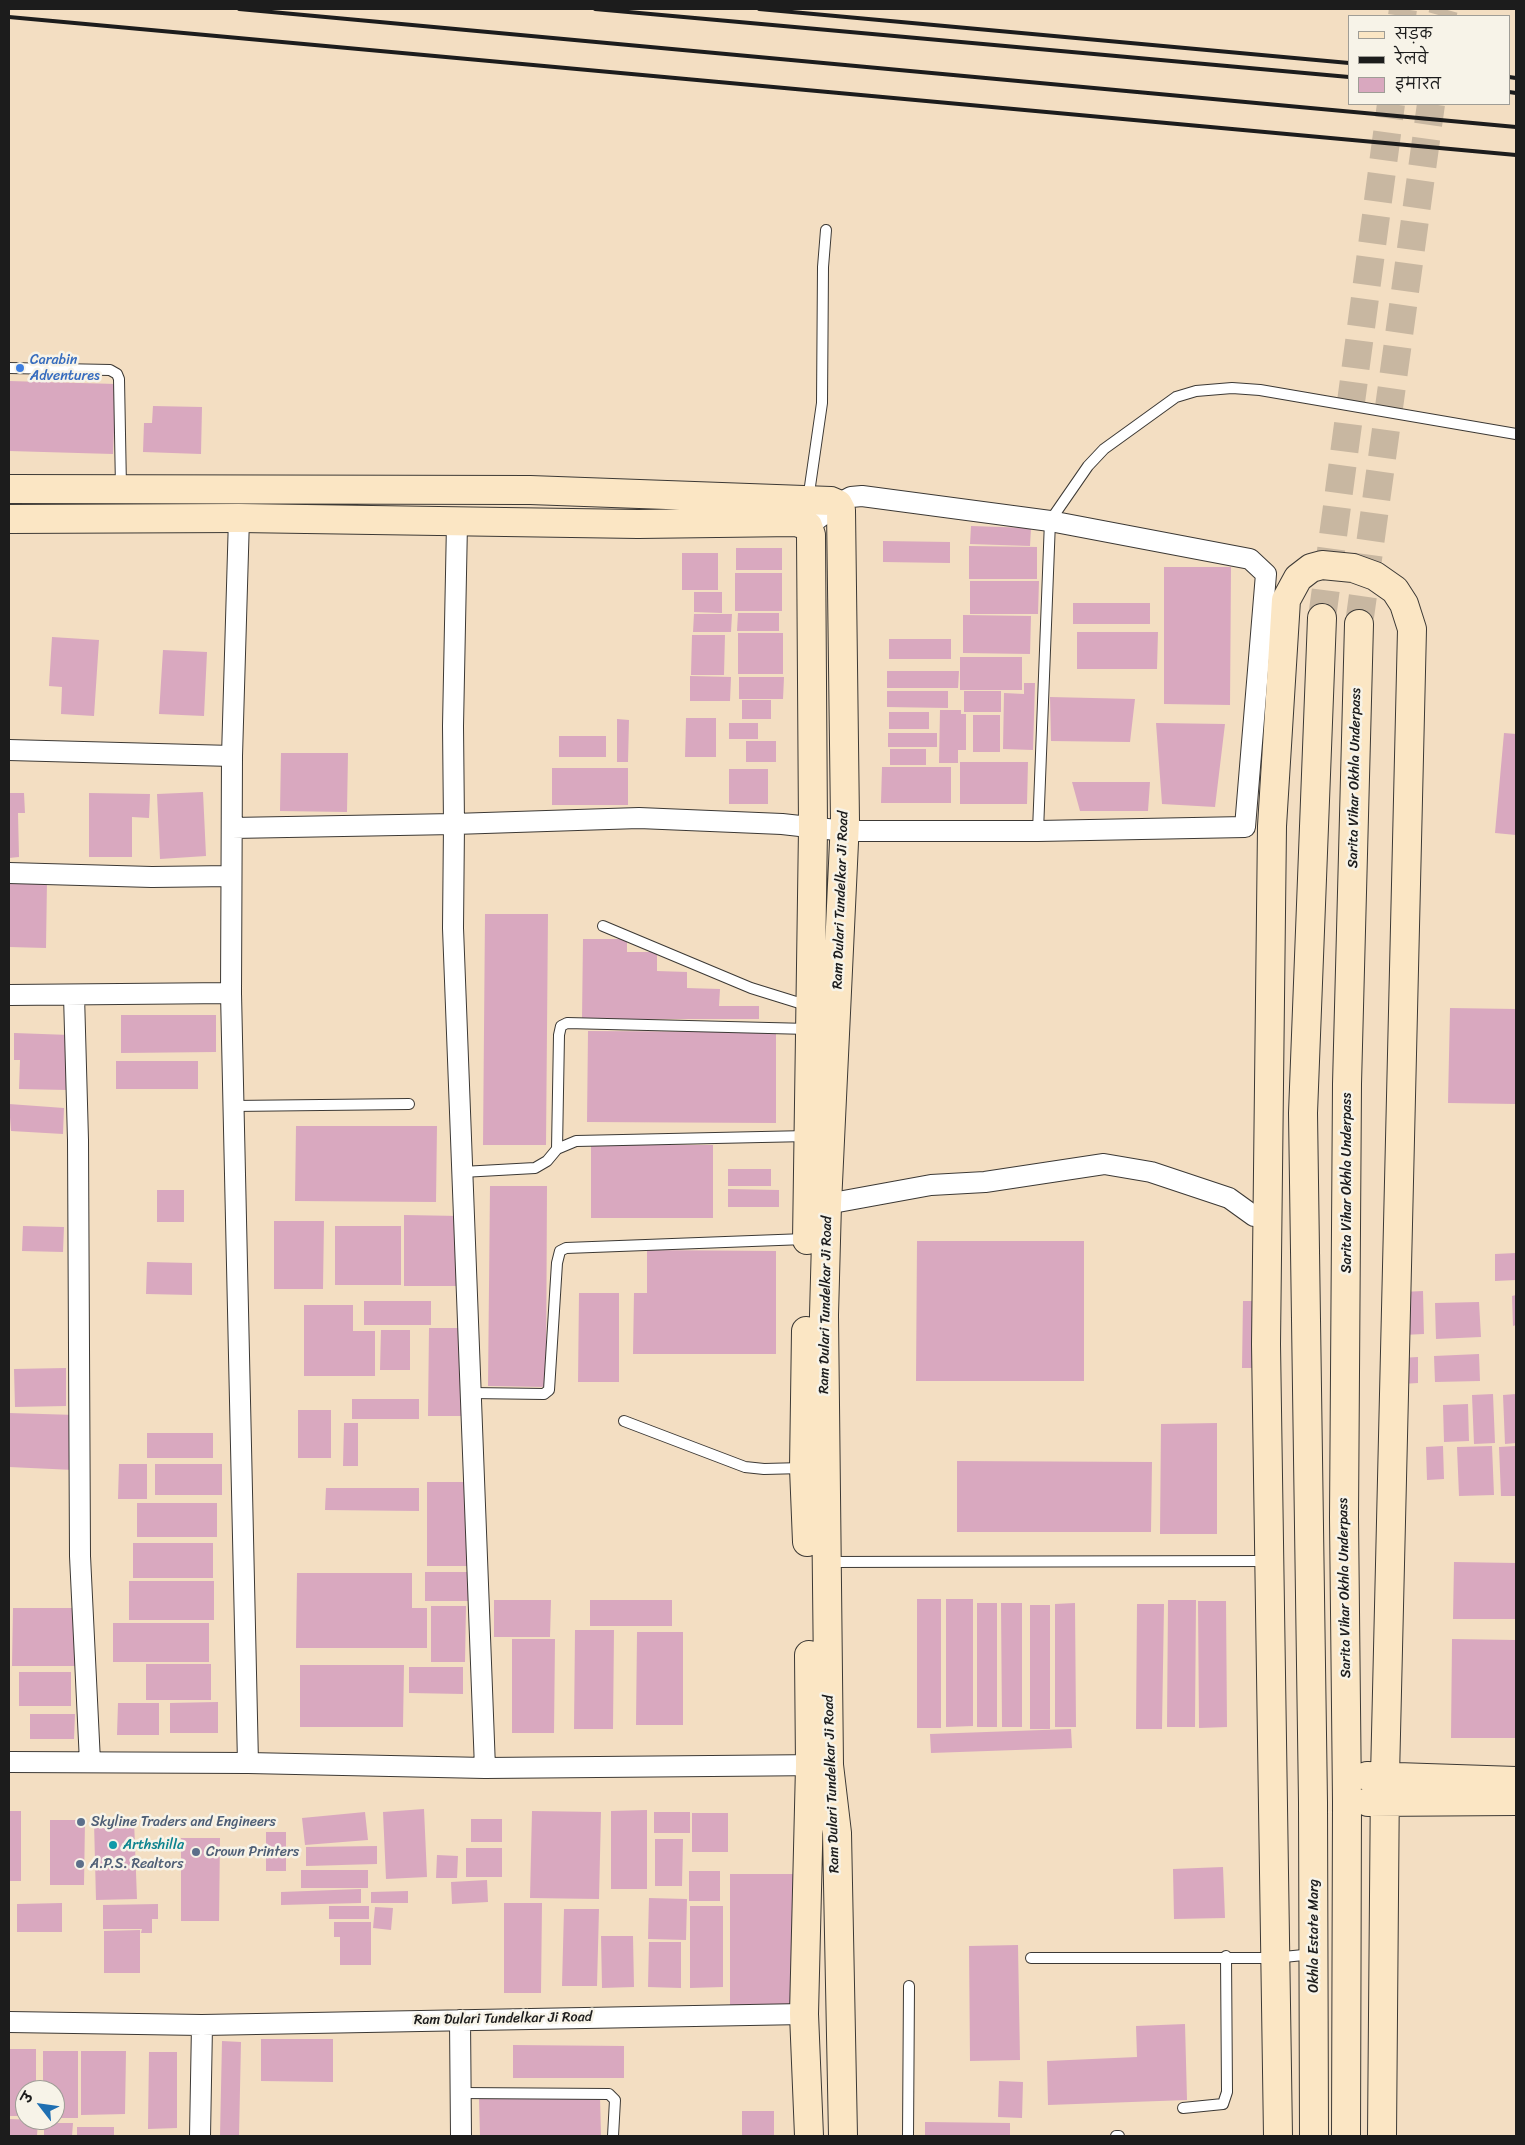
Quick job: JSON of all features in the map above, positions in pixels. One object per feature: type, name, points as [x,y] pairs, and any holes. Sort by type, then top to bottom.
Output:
[{"type":"street","points":[[9,489],[530,490],[831,501],[838,504]]},
{"type":"street","points":[[808,526],[838,504],[851,497],[862,496],[1050,522],[1250,558],[1266,574],[1266,720],[1272,826],[1266,1344],[1278,2136]]},
{"type":"street","name":"Ram Dulari Tundelkar Ji Road","points":[[838,504],[841,510],[845,831],[827,1204],[817,1239],[804,1468],[819,1765],[836,1833],[843,2136]]},
{"type":"street","points":[[9,520],[239,518],[457,523],[796,522],[808,526]]},
{"type":"street","points":[[239,518],[232,756],[231,993],[248,1763]]},
{"type":"street","points":[[457,523],[453,726],[453,928],[485,1768]]},
{"type":"street","points":[[808,526],[811,535],[813,828],[809,1136],[817,1239]]},
{"type":"street","points":[[232,828],[638,818],[782,824],[845,831],[1038,832],[1245,827],[1266,720],[1286,600],[1298,578],[1311,568],[1322,565],[1353,568],[1375,576],[1395,590],[1404,604],[1412,629],[1385,1789],[1382,2136]]},
{"type":"street","name":"Okhla Estate Marg","points":[[1314,2136],[1313,1790],[1303,1114],[1322,618]]},
{"type":"street","name":"Sarita Vihar Okhla Underpass","points":[[1347,1789],[1344,1517],[1347,1094],[1359,624]]},
{"type":"street","points":[[9,750],[232,756]]},
{"type":"street","points":[[9,873],[152,877],[231,876]]},
{"type":"street","points":[[9,994],[231,993]]},
{"type":"street","points":[[74,995],[78,1140],[79,1547],[90,1762]]},
{"type":"street","points":[[827,1204],[931,1185],[985,1182],[1104,1164],[1151,1172],[1229,1198],[1254,1216],[1268,1214]]},
{"type":"street","name":"Ram Dulari Tundelkar Ji Road","points":[[809,2136],[804,2014],[819,1765],[826,1562],[824,1315],[817,1239]]},
{"type":"street","points":[[9,1762],[248,1763],[485,1768],[819,1765]]},
{"type":"street","points":[[1313,1790],[1385,1789],[1516,1780]]},
{"type":"street","points":[[1346,2136],[1347,1789]]},
{"type":"street","points":[[1385,1789],[1516,1801]]},
{"type":"street","name":"Ram Dulari Tundelkar Ji Road","points":[[9,2022],[202,2025],[804,2014]]},
{"type":"street","points":[[460,2020],[461,2136]]},
{"type":"street","points":[[200,2136],[202,2025]]},
{"type":"lane","points":[[808,500],[822,403],[823,267],[826,230]]},
{"type":"lane","points":[[9,368],[110,370],[117,374],[119,379],[121,489]]},
{"type":"lane","points":[[1038,832],[1050,522],[1088,466],[1104,449],[1176,397],[1196,391],[1232,388],[1260,390],[1516,434]]},
{"type":"lane","points":[[603,926],[751,988],[811,1018]]},
{"type":"lane","points":[[557,1149],[559,1035],[561,1026],[567,1023],[811,1018]]},
{"type":"lane","points":[[233,1106],[409,1104]]},
{"type":"lane","points":[[462,1172],[535,1168],[547,1161],[557,1149],[576,1141],[809,1136]]},
{"type":"lane","points":[[471,1393],[544,1394],[549,1390],[557,1264],[560,1252],[566,1248],[817,1239]]},
{"type":"lane","points":[[624,1421],[745,1467],[764,1469],[804,1468]]},
{"type":"lane","points":[[826,1562],[1269,1561]]},
{"type":"lane","points":[[1031,1958],[1226,1956],[1274,1958],[1314,1954]]},
{"type":"lane","points":[[1183,2108],[1223,2104],[1227,2092],[1226,1956]]},
{"type":"lane","points":[[908,2136],[909,1986]]},
{"type":"lane","points":[[460,2093],[609,2094],[615,2100],[612,2136]]},
{"type":"building","points":[[9,381],[116,384],[113,454],[9,451]]},
{"type":"building","points":[[153,406],[202,407],[201,454],[143,452],[144,423],[152,423]]},
{"type":"building","points":[[971,526],[1031,528],[1030,546],[970,544]]},
{"type":"building","points":[[883,541],[950,542],[950,563],[883,562]]},
{"type":"building","points":[[969,546],[1037,547],[1037,579],[969,579]]},
{"type":"building","points":[[736,548],[782,548],[782,570],[736,570]]},
{"type":"building","points":[[682,553],[718,553],[718,590],[682,590]]},
{"type":"building","points":[[1164,567],[1231,567],[1230,705],[1164,704]]},
{"type":"building","points":[[735,573],[782,573],[782,611],[735,611]]},
{"type":"building","points":[[970,581],[1039,581],[1038,614],[970,614]]},
{"type":"building","points":[[694,592],[722,592],[722,613],[694,612]]},
{"type":"building","points":[[1073,603],[1150,603],[1150,624],[1073,624]]},
{"type":"building","points":[[738,613],[779,613],[779,631],[737,631]]},
{"type":"building","points":[[694,614],[732,614],[731,632],[693,632]]},
{"type":"building","points":[[963,615],[1031,616],[1030,654],[963,653]]},
{"type":"building","points":[[1077,632],[1158,632],[1157,669],[1077,669]]},
{"type":"building","points":[[738,633],[783,633],[783,674],[738,674]]},
{"type":"building","points":[[692,635],[725,635],[724,675],[691,675]]},
{"type":"building","points":[[52,637],[99,640],[94,716],[61,714],[62,687],[49,686]]},
{"type":"building","points":[[889,639],[951,639],[951,659],[889,659]]},
{"type":"building","points":[[163,650],[207,652],[204,716],[159,714]]},
{"type":"building","points":[[960,657],[1022,657],[1022,690],[960,690]]},
{"type":"building","points":[[887,671],[959,671],[958,688],[887,688]]},
{"type":"building","points":[[690,676],[731,677],[730,701],[690,701]]},
{"type":"building","points":[[739,677],[784,677],[783,699],[739,699]]},
{"type":"building","points":[[1024,683],[1035,683],[1033,750],[1003,749],[1004,693],[1024,694]]},
{"type":"building","points":[[887,691],[948,691],[948,708],[887,707]]},
{"type":"building","points":[[964,691],[1001,691],[1001,712],[964,712]]},
{"type":"building","points":[[1050,697],[1135,699],[1130,742],[1051,741]]},
{"type":"building","points":[[742,700],[771,700],[771,719],[742,719]]},
{"type":"building","points":[[940,710],[961,710],[961,714],[966,714],[966,750],[958,750],[958,763],[939,763]]},
{"type":"building","points":[[889,712],[929,712],[929,729],[889,729]]},
{"type":"building","points":[[973,715],[1000,715],[1000,752],[973,752]]},
{"type":"building","points":[[686,718],[716,718],[716,757],[685,757]]},
{"type":"building","points":[[617,719],[629,720],[628,762],[617,762]]},
{"type":"building","points":[[729,723],[758,723],[758,739],[729,739]]},
{"type":"building","points":[[1156,723],[1225,724],[1215,807],[1162,804]]},
{"type":"building","points":[[888,733],[937,733],[937,747],[888,747]]},
{"type":"building","points":[[1504,733],[1516,734],[1516,835],[1495,833]]},
{"type":"building","points":[[559,736],[606,736],[606,757],[559,757]]},
{"type":"building","points":[[746,741],[776,741],[776,762],[746,762]]},
{"type":"building","points":[[890,749],[926,749],[926,765],[890,765]]},
{"type":"building","points":[[281,753],[348,753],[347,812],[280,811]]},
{"type":"building","points":[[960,762],[1028,762],[1027,804],[960,804]]},
{"type":"building","points":[[882,767],[951,767],[951,803],[881,803]]},
{"type":"building","points":[[552,768],[628,768],[628,805],[552,805]]},
{"type":"building","points":[[729,769],[768,769],[768,804],[729,804]]},
{"type":"building","points":[[1072,782],[1150,782],[1148,811],[1080,811]]},
{"type":"building","points":[[203,792],[206,856],[160,859],[157,794]]},
{"type":"building","points":[[9,793],[24,793],[25,813],[18,813],[19,857],[9,858]]},
{"type":"building","points":[[89,793],[150,794],[149,818],[132,817],[132,857],[89,857]]},
{"type":"building","points":[[9,880],[47,880],[46,948],[9,947]]},
{"type":"building","points":[[485,914],[548,914],[546,1145],[483,1145]]},
{"type":"building","points":[[583,939],[627,939],[627,952],[657,952],[657,971],[687,972],[687,988],[720,989],[719,1006],[759,1006],[759,1019],[582,1019]]},
{"type":"building","points":[[1450,1008],[1516,1009],[1516,1104],[1448,1103]]},
{"type":"building","points":[[121,1015],[216,1015],[216,1052],[121,1053]]},
{"type":"building","points":[[588,1031],[776,1032],[776,1123],[587,1122]]},
{"type":"building","points":[[14,1033],[70,1035],[68,1090],[19,1089],[20,1060],[14,1060]]},
{"type":"building","points":[[116,1061],[198,1061],[198,1089],[116,1089]]},
{"type":"building","points":[[9,1104],[64,1108],[63,1134],[11,1131]]},
{"type":"building","points":[[296,1126],[437,1126],[436,1202],[295,1201]]},
{"type":"building","points":[[591,1145],[713,1145],[713,1218],[591,1218]]},
{"type":"building","points":[[728,1169],[771,1169],[771,1186],[728,1186]]},
{"type":"building","points":[[490,1186],[547,1186],[546,1387],[488,1386]]},
{"type":"building","points":[[728,1189],[779,1190],[779,1207],[728,1207]]},
{"type":"building","points":[[157,1190],[184,1190],[184,1222],[157,1222]]},
{"type":"building","points":[[404,1215],[460,1216],[460,1286],[404,1286]]},
{"type":"building","points":[[274,1221],[324,1221],[323,1289],[274,1289]]},
{"type":"building","points":[[23,1226],[64,1227],[63,1252],[22,1251]]},
{"type":"building","points":[[335,1226],[401,1226],[401,1285],[335,1285]]},
{"type":"building","points":[[917,1241],[1084,1241],[1084,1381],[916,1381]]},
{"type":"building","points":[[647,1250],[776,1251],[776,1354],[633,1354],[634,1293],[647,1293]]},
{"type":"building","points":[[1516,1253],[1516,1280],[1495,1281],[1495,1254]]},
{"type":"building","points":[[147,1262],[192,1263],[192,1295],[146,1294]]},
{"type":"building","points":[[1423,1291],[1424,1334],[1403,1335],[1402,1292]]},
{"type":"building","points":[[579,1293],[619,1293],[619,1382],[578,1382]]},
{"type":"building","points":[[1516,1295],[1516,1325],[1513,1326],[1512,1296]]},
{"type":"building","points":[[364,1301],[431,1301],[431,1325],[364,1325]]},
{"type":"building","points":[[1243,1301],[1266,1301],[1265,1368],[1242,1368]]},
{"type":"building","points":[[1479,1302],[1481,1337],[1436,1339],[1435,1303]]},
{"type":"building","points":[[304,1305],[353,1305],[353,1331],[375,1331],[375,1376],[304,1376]]},
{"type":"building","points":[[429,1328],[465,1328],[464,1416],[428,1416]]},
{"type":"building","points":[[381,1330],[410,1330],[410,1370],[380,1370]]},
{"type":"building","points":[[1479,1354],[1480,1381],[1435,1382],[1434,1356]]},
{"type":"building","points":[[1418,1357],[1418,1383],[1402,1384],[1401,1358]]},
{"type":"building","points":[[66,1368],[66,1406],[15,1407],[14,1369]]},
{"type":"building","points":[[1493,1394],[1495,1443],[1474,1444],[1472,1395]]},
{"type":"building","points":[[1516,1394],[1516,1443],[1505,1444],[1503,1395]]},
{"type":"building","points":[[352,1399],[419,1399],[419,1419],[352,1419]]},
{"type":"building","points":[[1468,1404],[1469,1441],[1444,1442],[1443,1405]]},
{"type":"building","points":[[298,1410],[331,1410],[331,1458],[298,1458]]},
{"type":"building","points":[[9,1413],[76,1415],[74,1470],[9,1467]]},
{"type":"building","points":[[344,1423],[358,1423],[358,1466],[343,1466]]},
{"type":"building","points":[[1217,1423],[1217,1534],[1160,1534],[1161,1424]]},
{"type":"building","points":[[147,1433],[213,1433],[213,1458],[147,1458]]},
{"type":"building","points":[[1443,1446],[1444,1479],[1427,1480],[1426,1447]]},
{"type":"building","points":[[1492,1446],[1494,1495],[1459,1496],[1457,1447]]},
{"type":"building","points":[[1516,1446],[1516,1496],[1501,1496],[1499,1447]]},
{"type":"building","points":[[957,1461],[1152,1462],[1151,1532],[957,1532]]},
{"type":"building","points":[[119,1464],[147,1464],[147,1499],[118,1499]]},
{"type":"building","points":[[155,1464],[222,1464],[222,1495],[155,1495]]},
{"type":"building","points":[[427,1482],[470,1482],[470,1566],[427,1566]]},
{"type":"building","points":[[326,1488],[419,1488],[419,1511],[325,1510]]},
{"type":"building","points":[[137,1503],[217,1503],[217,1537],[137,1537]]},
{"type":"building","points":[[133,1543],[213,1543],[213,1578],[133,1578]]},
{"type":"building","points":[[1454,1562],[1516,1563],[1516,1619],[1453,1619]]},
{"type":"building","points":[[425,1572],[473,1572],[473,1601],[425,1601]]},
{"type":"building","points":[[297,1573],[412,1573],[412,1608],[427,1608],[427,1648],[296,1648]]},
{"type":"building","points":[[129,1581],[214,1581],[214,1620],[129,1620]]},
{"type":"building","points":[[917,1599],[941,1599],[941,1728],[917,1728]]},
{"type":"building","points":[[946,1599],[973,1599],[973,1726],[946,1727]]},
{"type":"building","points":[[494,1600],[551,1600],[550,1637],[494,1637]]},
{"type":"building","points":[[590,1600],[672,1600],[672,1626],[590,1626]]},
{"type":"building","points":[[1168,1600],[1196,1600],[1195,1727],[1167,1727]]},
{"type":"building","points":[[1198,1601],[1226,1601],[1227,1727],[1199,1728]]},
{"type":"building","points":[[977,1603],[997,1603],[997,1727],[977,1727]]},
{"type":"building","points":[[1001,1603],[1022,1603],[1022,1727],[1002,1727]]},
{"type":"building","points":[[1075,1603],[1076,1727],[1055,1727],[1055,1604]]},
{"type":"building","points":[[1137,1604],[1164,1604],[1162,1729],[1136,1729]]},
{"type":"building","points":[[1030,1605],[1050,1605],[1050,1729],[1030,1729]]},
{"type":"building","points":[[431,1606],[466,1606],[465,1662],[431,1662]]},
{"type":"building","points":[[13,1608],[77,1608],[77,1666],[12,1666]]},
{"type":"building","points":[[113,1623],[209,1623],[209,1662],[113,1662]]},
{"type":"building","points":[[575,1630],[614,1630],[613,1729],[574,1729]]},
{"type":"building","points":[[637,1632],[683,1632],[683,1725],[636,1725]]},
{"type":"building","points":[[512,1639],[555,1639],[554,1733],[512,1733]]},
{"type":"building","points":[[1452,1639],[1516,1640],[1516,1738],[1451,1738]]},
{"type":"building","points":[[146,1664],[211,1664],[211,1700],[146,1700]]},
{"type":"building","points":[[300,1665],[404,1665],[403,1727],[300,1727]]},
{"type":"building","points":[[409,1667],[463,1667],[463,1694],[409,1693]]},
{"type":"building","points":[[19,1672],[71,1672],[71,1706],[19,1706]]},
{"type":"building","points":[[218,1702],[218,1733],[170,1733],[170,1703]]},
{"type":"building","points":[[118,1703],[159,1703],[159,1735],[117,1735]]},
{"type":"building","points":[[30,1714],[75,1714],[74,1739],[30,1739]]},
{"type":"building","points":[[1071,1729],[1072,1748],[931,1753],[930,1734]]},
{"type":"building","points":[[424,1809],[427,1877],[386,1879],[383,1812]]},
{"type":"building","points":[[647,1810],[647,1889],[611,1889],[611,1811]]},
{"type":"building","points":[[9,1811],[21,1811],[21,1881],[9,1881]]},
{"type":"building","points":[[532,1811],[601,1812],[599,1899],[530,1898]]},
{"type":"building","points":[[365,1812],[368,1840],[305,1845],[302,1818]]},
{"type":"building","points":[[654,1812],[690,1812],[690,1833],[654,1833]]},
{"type":"building","points":[[692,1813],[728,1813],[728,1852],[692,1852]]},
{"type":"building","points":[[471,1819],[502,1819],[502,1842],[471,1842]]},
{"type":"building","points":[[50,1820],[85,1820],[84,1885],[50,1885]]},
{"type":"building","points":[[134,1820],[137,1899],[96,1900],[94,1822]]},
{"type":"building","points":[[266,1832],[286,1832],[286,1871],[266,1871]]},
{"type":"building","points":[[181,1838],[220,1838],[219,1921],[181,1921]]},
{"type":"building","points":[[655,1839],[683,1839],[682,1886],[655,1886]]},
{"type":"building","points":[[377,1846],[377,1864],[306,1866],[306,1847]]},
{"type":"building","points":[[466,1848],[502,1848],[502,1877],[466,1877]]},
{"type":"building","points":[[437,1855],[458,1856],[457,1878],[436,1878]]},
{"type":"building","points":[[1223,1867],[1225,1918],[1174,1919],[1173,1869]]},
{"type":"building","points":[[301,1870],[368,1870],[368,1888],[301,1888]]},
{"type":"building","points":[[689,1871],[720,1871],[720,1901],[689,1901]]},
{"type":"building","points":[[730,1874],[796,1874],[795,2006],[730,2006]]},
{"type":"building","points":[[487,1880],[488,1902],[452,1904],[451,1882]]},
{"type":"building","points":[[361,1889],[361,1903],[281,1905],[281,1892]]},
{"type":"building","points":[[408,1891],[408,1903],[371,1903],[371,1892]]},
{"type":"building","points":[[649,1898],[687,1899],[686,1940],[648,1939]]},
{"type":"building","points":[[62,1903],[62,1932],[17,1932],[17,1904]]},
{"type":"building","points":[[504,1903],[542,1903],[541,1993],[504,1993]]},
{"type":"building","points":[[158,1904],[158,1919],[152,1919],[152,1933],[141,1933],[142,1929],[103,1929],[103,1905]]},
{"type":"building","points":[[329,1906],[369,1906],[369,1919],[329,1919]]},
{"type":"building","points":[[690,1906],[723,1906],[723,1987],[690,1988]]},
{"type":"building","points":[[375,1907],[393,1908],[391,1930],[373,1928]]},
{"type":"building","points":[[564,1909],[599,1909],[597,1986],[562,1986]]},
{"type":"building","points":[[334,1922],[371,1922],[371,1965],[340,1965],[340,1937],[334,1937]]},
{"type":"building","points":[[140,1930],[140,1973],[104,1973],[104,1931]]},
{"type":"building","points":[[601,1936],[633,1936],[634,1987],[602,1988]]},
{"type":"building","points":[[649,1942],[681,1942],[681,1988],[648,1987]]},
{"type":"building","points":[[1018,1945],[1020,2060],[970,2061],[969,1946]]},
{"type":"building","points":[[1185,2024],[1187,2100],[1048,2105],[1047,2061],[1137,2057],[1136,2026]]},
{"type":"building","points":[[261,2039],[333,2039],[333,2082],[261,2081]]},
{"type":"building","points":[[222,2041],[241,2042],[239,2136],[220,2136]]},
{"type":"building","points":[[513,2045],[624,2046],[624,2078],[513,2078]]},
{"type":"building","points":[[9,2049],[36,2049],[36,2080],[15,2080],[15,2116],[9,2116]]},
{"type":"building","points":[[43,2051],[78,2051],[78,2118],[65,2118],[65,2080],[43,2080]]},
{"type":"building","points":[[81,2051],[126,2051],[125,2114],[81,2115]]},
{"type":"building","points":[[149,2052],[177,2052],[177,2128],[148,2129]]},
{"type":"building","points":[[999,2081],[1023,2082],[1022,2118],[998,2117]]},
{"type":"building","points":[[600,2096],[601,2136],[480,2136],[479,2099]]},
{"type":"building","points":[[742,2111],[774,2111],[774,2136],[742,2136]]},
{"type":"building","points":[[9,2119],[15,2119],[15,2130],[37,2130],[37,2136],[9,2136]]},
{"type":"building","points":[[925,2122],[1010,2123],[1010,2136],[925,2136]]},
{"type":"building","points":[[65,2123],[73,2123],[72,2136],[44,2136],[44,2130],[65,2130]]},
{"type":"building","points":[[77,2127],[114,2127],[114,2136],[77,2136]]},
{"type":"tunnel","points":[[1402,15],[1403,9]]},
{"type":"tunnel","points":[[1442,15],[1444,9]]},
{"type":"tunnel","points":[[1322,618],[1391,105]]},
{"type":"tunnel","points":[[1359,624],[1431,105]]},
{"type":"railway","points":[[239,9],[1516,127]]},
{"type":"railway","points":[[595,9],[1348,77]]},
{"type":"railway","points":[[759,9],[1348,63]]},
{"type":"railway","points":[[9,17],[1516,155]]},
{"type":"railway","points":[[1510,77],[1516,78]]},
{"type":"railway","points":[[1510,92],[1516,93]]},
{"type":"place","name":"Carabin Adventures","points":[[20,368]]},
{"type":"place","name":"Skyline Traders and Engineers","points":[[81,1822]]},
{"type":"place","name":"Arthshilla","points":[[113,1845]]},
{"type":"place","name":"Crown Printers","points":[[196,1852]]},
{"type":"place","name":"A.P.S. Realtors","points":[[80,1864]]}]
